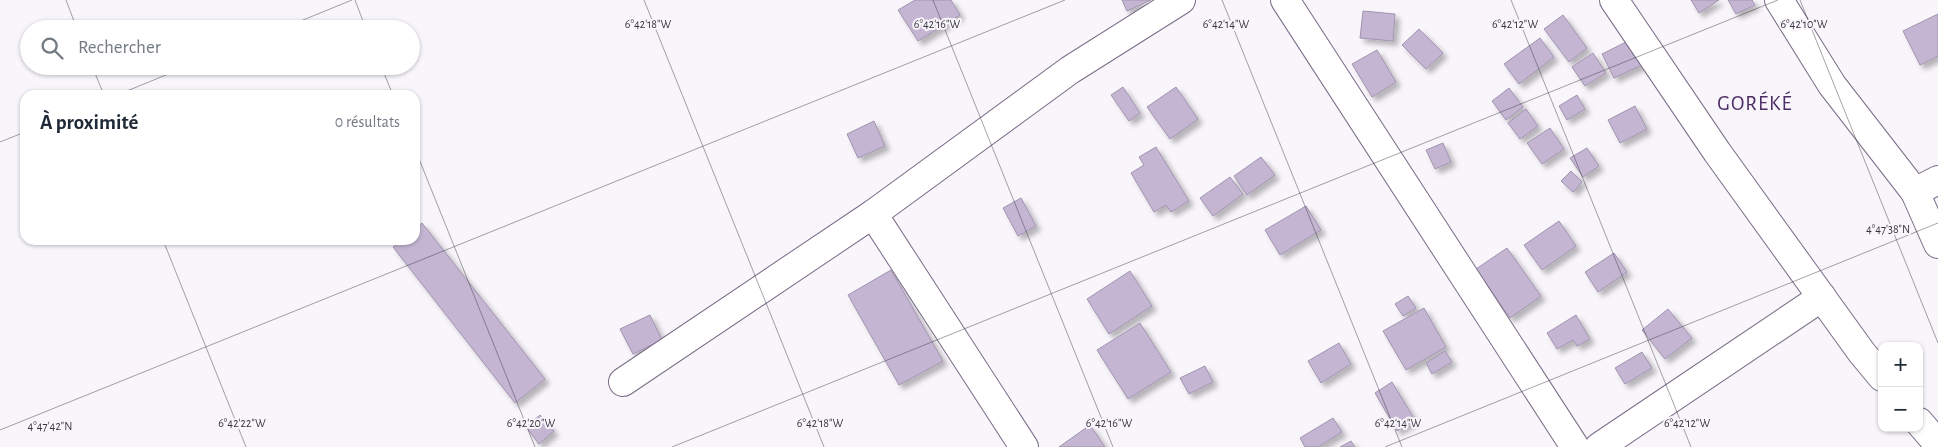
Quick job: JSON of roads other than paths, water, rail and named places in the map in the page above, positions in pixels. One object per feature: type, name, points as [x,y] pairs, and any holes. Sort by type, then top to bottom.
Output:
[{"type":"street","points":[[623,382],[873,214],[1070,70],[1181,0]]},
{"type":"street","points":[[1285,0],[1575,447]]},
{"type":"street","points":[[1614,0],[1717,152],[1878,372]]},
{"type":"street","points":[[1788,3],[1832,85],[1926,186],[1938,244]]},
{"type":"street","points":[[873,214],[1024,447]]},
{"type":"street","points":[[1599,447],[1822,297]]},
{"type":"street","points":[[1923,427],[1938,444]]},
{"type":"district","name":"GORÉKÉ","points":[[1755,103]]}]
